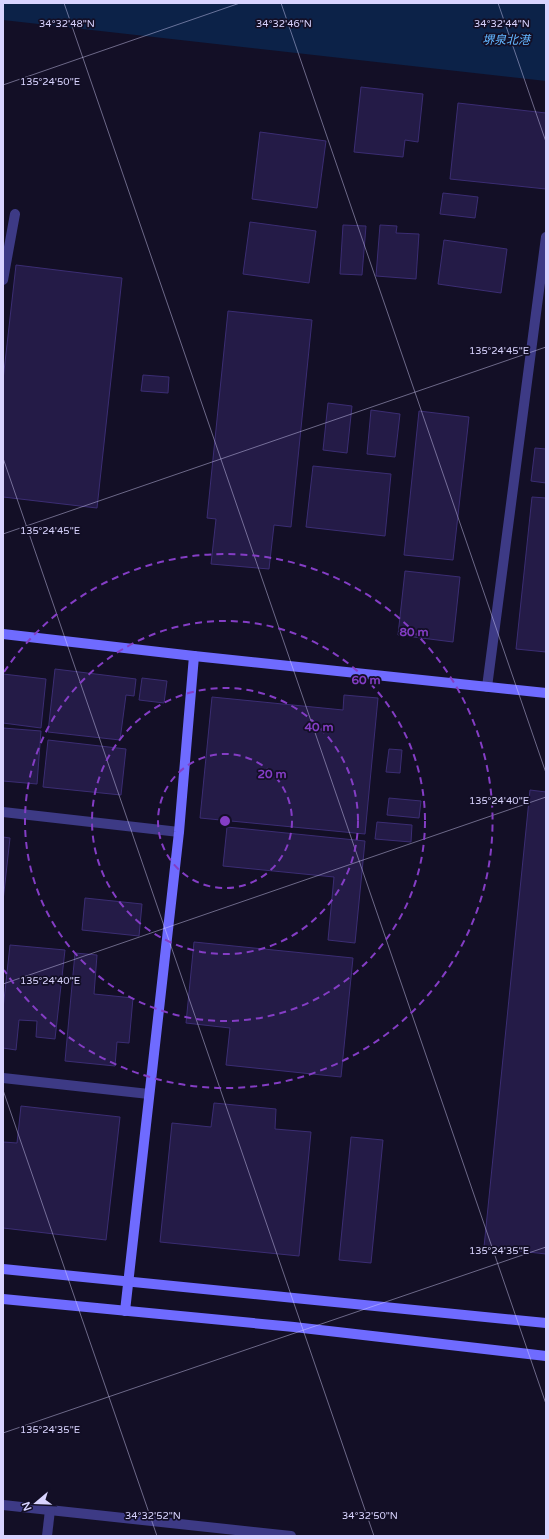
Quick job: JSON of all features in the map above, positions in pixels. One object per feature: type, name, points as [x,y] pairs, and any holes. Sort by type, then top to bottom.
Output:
[{"type":"street","points":[[3,280],[15,214]]},
{"type":"street","points":[[488,687],[546,237]]},
{"type":"street","points":[[3,634],[194,656],[546,693]]},
{"type":"street","points":[[125,1311],[179,832],[194,656]]},
{"type":"street","points":[[3,812],[179,832]]},
{"type":"street","points":[[3,1078],[149,1094]]},
{"type":"street","points":[[3,1269],[546,1323]]},
{"type":"street","points":[[3,1299],[294,1327],[546,1356]]},
{"type":"street","points":[[3,1505],[291,1536]]},
{"type":"street","points":[[47,1536],[50,1510]]},
{"type":"water","name":"堺泉北港","points":[[3,3],[546,3],[546,81],[3,20]]},
{"type":"building","points":[[361,87],[423,94],[418,142],[405,140],[403,157],[354,152]]},
{"type":"building","points":[[458,103],[546,113],[546,189],[450,179]]},
{"type":"building","points":[[260,132],[326,141],[317,208],[252,199]]},
{"type":"building","points":[[443,193],[478,197],[475,218],[440,214]]},
{"type":"building","points":[[250,222],[316,231],[309,283],[243,274]]},
{"type":"building","points":[[343,225],[366,226],[362,275],[340,274]]},
{"type":"building","points":[[380,225],[397,226],[396,233],[419,234],[416,279],[376,276]]},
{"type":"building","points":[[444,240],[507,249],[501,293],[438,284]]},
{"type":"building","points":[[16,265],[122,278],[97,508],[3,497],[3,380]]},
{"type":"building","points":[[228,311],[312,320],[291,527],[274,525],[269,569],[211,564],[216,519],[207,518]]},
{"type":"building","points":[[143,375],[169,377],[168,393],[141,391]]},
{"type":"building","points":[[328,403],[352,406],[347,453],[323,450]]},
{"type":"building","points":[[371,410],[400,414],[395,457],[367,454]]},
{"type":"building","points":[[419,411],[469,417],[453,560],[404,555]]},
{"type":"building","points":[[535,448],[546,449],[546,483],[531,481]]},
{"type":"building","points":[[313,466],[391,474],[385,536],[306,527]]},
{"type":"building","points":[[532,497],[546,498],[546,652],[516,649]]},
{"type":"building","points":[[405,571],[460,577],[453,642],[398,635]]},
{"type":"building","points":[[55,669],[136,679],[134,696],[126,695],[120,740],[48,732]]},
{"type":"building","points":[[3,674],[46,679],[41,728],[3,723]]},
{"type":"building","points":[[142,678],[167,681],[164,703],[139,700]]},
{"type":"building","points":[[344,695],[378,698],[365,834],[200,818],[212,697],[343,710]]},
{"type":"building","points":[[3,728],[41,731],[37,784],[3,781]]},
{"type":"building","points":[[48,740],[126,749],[121,795],[43,787]]},
{"type":"building","points":[[389,749],[402,750],[400,773],[386,772]]},
{"type":"building","points":[[530,790],[546,792],[546,1254],[484,1247]]},
{"type":"building","points":[[389,798],[421,801],[419,818],[387,815]]},
{"type":"building","points":[[377,822],[412,825],[411,842],[375,839]]},
{"type":"building","points":[[227,827],[365,841],[355,943],[328,940],[334,877],[223,866]]},
{"type":"building","points":[[3,837],[10,838],[3,901]]},
{"type":"building","points":[[85,898],[142,904],[139,936],[82,930]]},
{"type":"building","points":[[194,942],[353,958],[341,1077],[226,1065],[230,1028],[186,1023]]},
{"type":"building","points":[[10,945],[65,950],[55,1039],[36,1037],[37,1021],[19,1020],[16,1050],[3,1048],[3,1009]]},
{"type":"building","points":[[75,953],[97,955],[94,994],[133,998],[129,1043],[117,1042],[115,1066],[65,1061]]},
{"type":"building","points":[[214,1103],[276,1109],[275,1129],[311,1132],[299,1256],[160,1242],[172,1123],[211,1127]]},
{"type":"building","points":[[21,1106],[120,1117],[106,1240],[3,1228],[3,1142],[17,1143]]},
{"type":"building","points":[[351,1137],[383,1140],[371,1263],[339,1260]]}]
